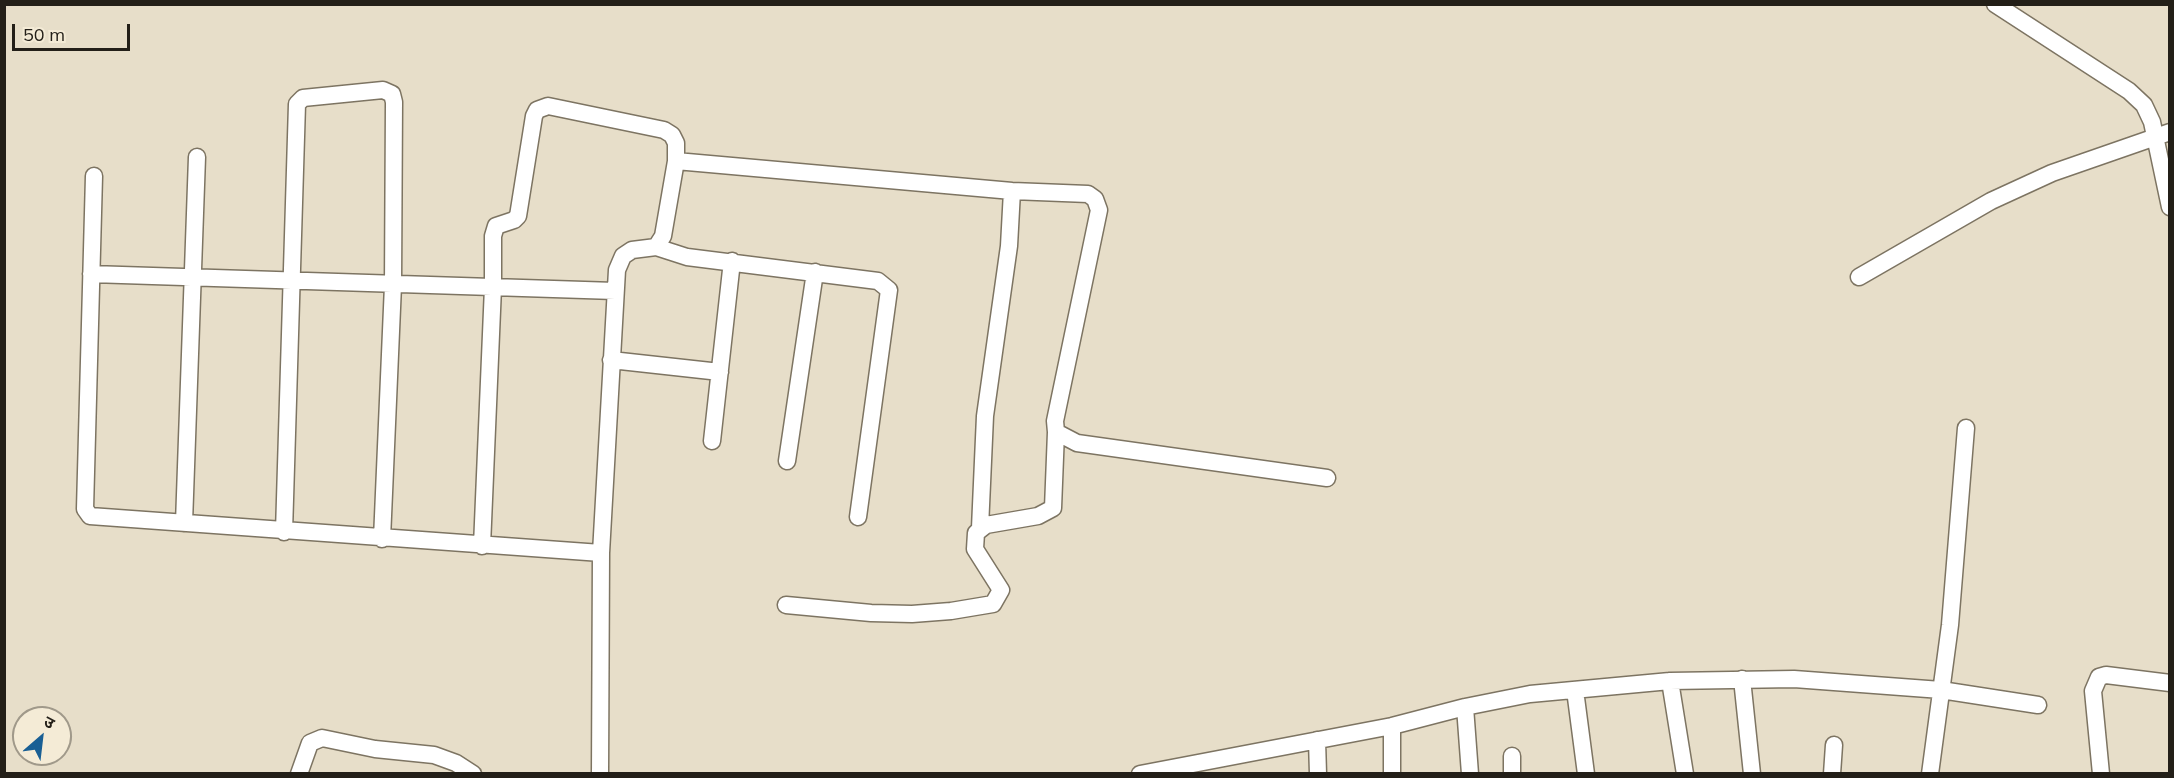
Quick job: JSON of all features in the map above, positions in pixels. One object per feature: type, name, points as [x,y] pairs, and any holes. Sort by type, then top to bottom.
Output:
[{"type":"street","points":[[1995,4],[2129,91],[2144,105],[2152,122],[2162,135],[2169,207]]},
{"type":"street","points":[[284,532],[297,104],[303,98],[382,90],[392,94],[394,102],[393,285],[382,539]]},
{"type":"street","points":[[482,546],[494,230],[500,223],[514,220],[518,216],[537,110],[548,106],[664,130],[672,135],[676,143],[676,161],[663,236],[656,247]]},
{"type":"street","points":[[1859,277],[1991,201],[2052,173],[2162,135]]},
{"type":"street","points":[[184,523],[197,158]]},
{"type":"street","points":[[676,161],[1012,191],[1088,194],[1095,200],[1099,210],[1055,421],[1053,508],[1038,516],[980,528]]},
{"type":"street","points":[[94,176],[87,513],[93,517],[284,532],[601,553]]},
{"type":"street","points":[[786,605],[871,613],[951,612],[993,604],[1001,590],[975,549],[976,534],[980,528],[985,416],[1010,238],[1012,191]]},
{"type":"street","points":[[600,774],[601,553],[615,291],[617,270],[623,256],[632,250],[656,247],[687,257],[878,281],[889,291],[858,517]]},
{"type":"street","points":[[712,441],[732,261]]},
{"type":"street","points":[[787,461],[815,272]]},
{"type":"street","points":[[91,274],[615,291]]},
{"type":"street","points":[[611,360],[720,372]]},
{"type":"street","points":[[1931,773],[1950,625],[1966,428]]},
{"type":"street","points":[[1056,432],[1077,443],[1327,478]]},
{"type":"street","points":[[2101,774],[2093,691],[2099,677],[2106,675],[2169,683]]},
{"type":"street","points":[[1742,679],[1752,774]]},
{"type":"street","points":[[1140,774],[1392,726],[1465,706],[1530,694],[1670,681],[1794,679],[1941,690],[2038,705]]},
{"type":"street","points":[[1670,681],[1685,774]]},
{"type":"street","points":[[1575,690],[1586,774]]},
{"type":"street","points":[[1465,706],[1470,774]]},
{"type":"street","points":[[1392,726],[1392,774]]},
{"type":"street","points":[[299,774],[310,743],[322,738],[375,749],[434,755],[456,763],[473,774]]},
{"type":"street","points":[[1317,740],[1317,774]]},
{"type":"street","points":[[1832,774],[1834,745]]},
{"type":"street","points":[[1512,756],[1512,774]]}]
